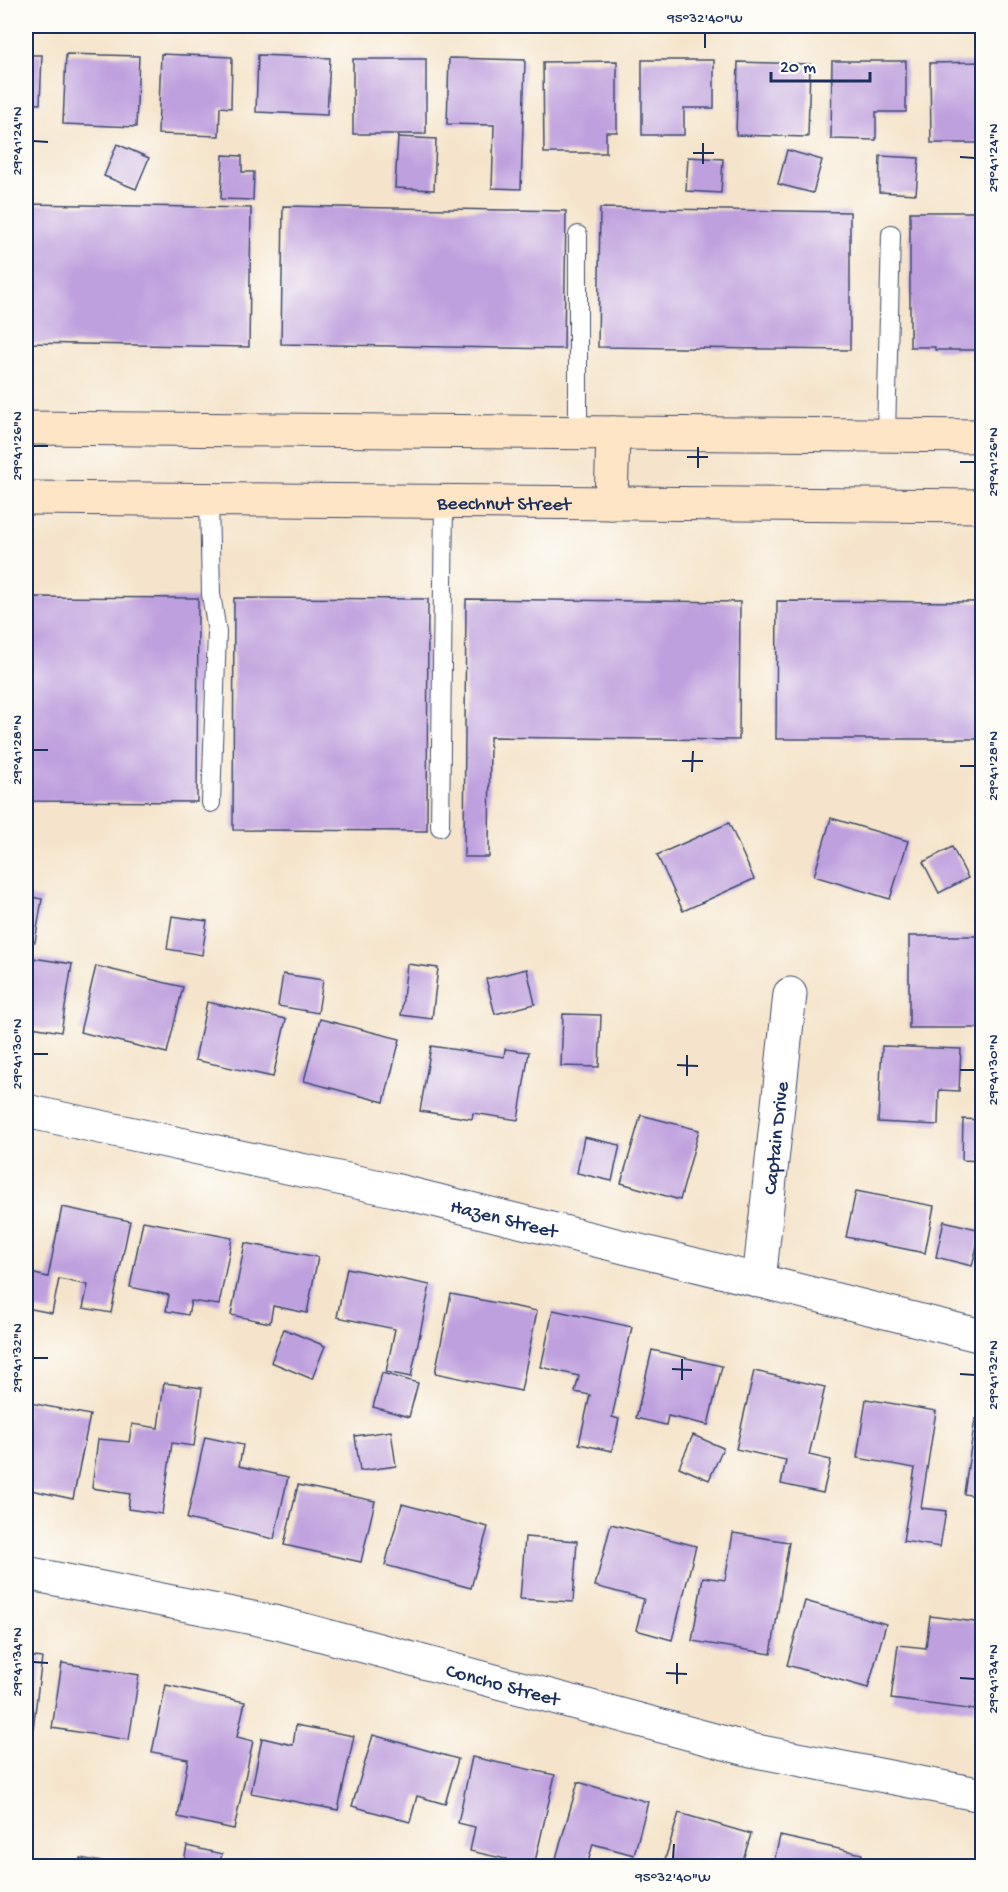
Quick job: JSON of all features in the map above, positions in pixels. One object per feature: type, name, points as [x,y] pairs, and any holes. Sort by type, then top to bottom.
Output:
[{"type":"main road","points":[[26,428],[982,436]]},
{"type":"main road","points":[[611,503],[613,433]]},
{"type":"main road","name":"Beechnut Street","points":[[26,498],[982,506]]},
{"type":"street","name":"Captain Drive","points":[[759,1281],[790,994]]},
{"type":"street","name":"Hazen Street","points":[[26,1111],[394,1190],[982,1336]]},
{"type":"street","name":"Concho Street","points":[[26,1573],[278,1623],[751,1750],[982,1795]]},
{"type":"lane","points":[[885,435],[891,234]]},
{"type":"lane","points":[[578,235],[578,433]]},
{"type":"lane","points":[[209,499],[211,594],[217,632],[211,803]]},
{"type":"lane","points":[[440,827],[444,502]]},
{"type":"building","points":[[66,54],[139,56],[136,127],[63,124]]},
{"type":"building","points":[[161,54],[232,57],[231,108],[220,107],[219,136],[158,134]]},
{"type":"building","points":[[26,55],[42,55],[40,104],[26,103]]},
{"type":"building","points":[[258,55],[330,58],[327,115],[256,112]]},
{"type":"building","points":[[449,58],[525,60],[521,189],[492,188],[494,125],[447,124]]},
{"type":"building","points":[[353,59],[426,59],[426,134],[353,134]]},
{"type":"building","points":[[642,60],[714,60],[714,108],[684,108],[684,135],[642,135]]},
{"type":"building","points":[[617,61],[617,132],[606,132],[606,153],[544,153],[543,62]]},
{"type":"building","points":[[832,61],[906,61],[906,112],[876,112],[876,140],[831,139]]},
{"type":"building","points":[[738,62],[810,64],[808,137],[736,135]]},
{"type":"building","points":[[982,62],[982,143],[931,143],[930,63]]},
{"type":"building","points":[[398,137],[436,139],[434,190],[395,188]]},
{"type":"building","points":[[117,144],[149,158],[136,189],[104,176]]},
{"type":"building","points":[[787,150],[822,160],[813,193],[778,184]]},
{"type":"building","points":[[223,155],[242,156],[242,172],[254,172],[253,200],[221,199]]},
{"type":"building","points":[[880,156],[919,158],[916,194],[879,192]]},
{"type":"building","points":[[688,157],[723,159],[721,193],[686,191]]},
{"type":"building","points":[[26,204],[251,208],[249,347],[26,343]]},
{"type":"building","points":[[283,206],[566,211],[564,349],[281,344]]},
{"type":"building","points":[[600,208],[850,212],[850,350],[598,347]]},
{"type":"building","points":[[910,212],[982,212],[982,350],[935,350],[935,347],[910,347]]},
{"type":"building","points":[[26,597],[198,598],[197,802],[26,801]]},
{"type":"building","points":[[234,598],[428,599],[427,831],[233,830]]},
{"type":"building","points":[[466,599],[740,602],[739,740],[490,737],[489,857],[464,857]]},
{"type":"building","points":[[777,601],[982,602],[982,739],[776,739]]},
{"type":"building","points":[[831,818],[908,841],[890,899],[814,876]]},
{"type":"building","points":[[729,823],[754,879],[683,911],[657,855]]},
{"type":"building","points":[[952,847],[968,878],[939,893],[923,862]]},
{"type":"building","points":[[26,896],[42,899],[35,942],[26,941]]},
{"type":"building","points":[[172,916],[207,921],[202,955],[167,949]]},
{"type":"building","points":[[909,936],[982,936],[982,1028],[909,1028]]},
{"type":"building","points":[[26,957],[72,964],[61,1032],[26,1026]]},
{"type":"building","points":[[407,964],[438,968],[432,1019],[401,1015]]},
{"type":"building","points":[[96,966],[183,987],[167,1053],[80,1032]]},
{"type":"building","points":[[527,969],[535,1004],[495,1014],[486,979]]},
{"type":"building","points":[[283,974],[323,980],[318,1013],[278,1006]]},
{"type":"building","points":[[207,1002],[286,1019],[273,1077],[195,1060]]},
{"type":"building","points":[[563,1014],[601,1015],[599,1067],[561,1066]]},
{"type":"building","points":[[320,1019],[400,1039],[384,1102],[304,1081]]},
{"type":"building","points":[[431,1046],[504,1057],[505,1049],[529,1052],[518,1120],[473,1113],[472,1119],[420,1111]]},
{"type":"building","points":[[882,1046],[961,1049],[959,1091],[939,1090],[938,1125],[878,1122]]},
{"type":"building","points":[[641,1115],[699,1130],[680,1200],[621,1183]]},
{"type":"building","points":[[963,1119],[982,1120],[982,1161],[962,1160]]},
{"type":"building","points":[[584,1137],[620,1145],[612,1181],[577,1173]]},
{"type":"building","points":[[856,1191],[934,1206],[925,1253],[846,1237]]},
{"type":"building","points":[[62,1207],[130,1221],[111,1313],[83,1308],[88,1285],[59,1279],[52,1313],[26,1308],[26,1272],[48,1277]]},
{"type":"building","points":[[143,1221],[232,1238],[219,1305],[191,1301],[188,1315],[166,1311],[169,1295],[130,1287]]},
{"type":"building","points":[[944,1221],[981,1230],[972,1266],[936,1257]]},
{"type":"building","points":[[245,1243],[318,1257],[307,1313],[273,1306],[270,1323],[231,1315]]},
{"type":"building","points":[[347,1268],[430,1285],[411,1377],[386,1372],[395,1329],[337,1317]]},
{"type":"building","points":[[451,1294],[537,1311],[521,1391],[435,1373]]},
{"type":"building","points":[[553,1310],[632,1327],[612,1417],[619,1419],[612,1451],[579,1444],[590,1395],[575,1392],[579,1376],[541,1367]]},
{"type":"building","points":[[284,1329],[325,1346],[312,1379],[271,1362]]},
{"type":"building","points":[[652,1350],[722,1366],[708,1425],[668,1416],[666,1425],[636,1418]]},
{"type":"building","points":[[754,1371],[825,1387],[809,1455],[831,1460],[823,1493],[781,1484],[786,1460],[736,1449]]},
{"type":"building","points":[[382,1373],[418,1383],[409,1417],[373,1407]]},
{"type":"building","points":[[164,1383],[202,1388],[194,1446],[172,1443],[162,1514],[128,1509],[130,1494],[92,1488],[98,1439],[129,1442],[132,1424],[158,1428]]},
{"type":"building","points":[[866,1399],[936,1411],[921,1508],[946,1511],[940,1547],[903,1541],[915,1468],[857,1458]]},
{"type":"building","points":[[26,1402],[90,1415],[73,1499],[26,1489]]},
{"type":"building","points":[[975,1419],[982,1420],[982,1497],[964,1494]]},
{"type":"building","points":[[391,1431],[396,1466],[360,1471],[355,1436]]},
{"type":"building","points":[[693,1435],[723,1448],[709,1480],[679,1467]]},
{"type":"building","points":[[205,1437],[243,1445],[239,1466],[288,1477],[274,1539],[187,1519]]},
{"type":"building","points":[[298,1485],[375,1501],[361,1562],[284,1545]]},
{"type":"building","points":[[402,1504],[488,1527],[471,1588],[385,1565]]},
{"type":"building","points":[[611,1524],[696,1546],[672,1640],[636,1630],[644,1599],[595,1586]]},
{"type":"building","points":[[733,1533],[789,1542],[771,1654],[692,1641],[703,1577],[725,1580]]},
{"type":"building","points":[[525,1537],[577,1541],[573,1602],[520,1599]]},
{"type":"building","points":[[805,1601],[886,1624],[868,1688],[787,1665]]},
{"type":"building","points":[[930,1616],[982,1623],[982,1655],[975,1710],[891,1699],[898,1645],[926,1648]]},
{"type":"building","points":[[26,1656],[42,1658],[33,1729],[26,1728]]},
{"type":"building","points":[[62,1663],[139,1675],[129,1740],[52,1728]]},
{"type":"building","points":[[166,1685],[245,1702],[237,1737],[253,1741],[234,1829],[178,1817],[188,1759],[152,1752]]},
{"type":"building","points":[[296,1725],[354,1736],[338,1810],[251,1793],[262,1738],[293,1745]]},
{"type":"building","points":[[373,1735],[458,1759],[445,1804],[417,1796],[410,1822],[352,1806]]},
{"type":"building","points":[[472,1757],[555,1775],[534,1866],[504,1866],[506,1859],[470,1851],[475,1827],[458,1823]]},
{"type":"building","points":[[578,1782],[648,1802],[634,1855],[593,1844],[587,1866],[554,1865]]},
{"type":"building","points":[[679,1813],[751,1834],[741,1866],[663,1866]]},
{"type":"building","points":[[780,1836],[862,1854],[859,1866],[773,1866]]},
{"type":"building","points":[[187,1846],[222,1854],[219,1866],[183,1866]]},
{"type":"building","points":[[26,1858],[62,1865],[26,1866]]},
{"type":"building","points":[[80,1858],[118,1865],[118,1866],[78,1866]]}]
